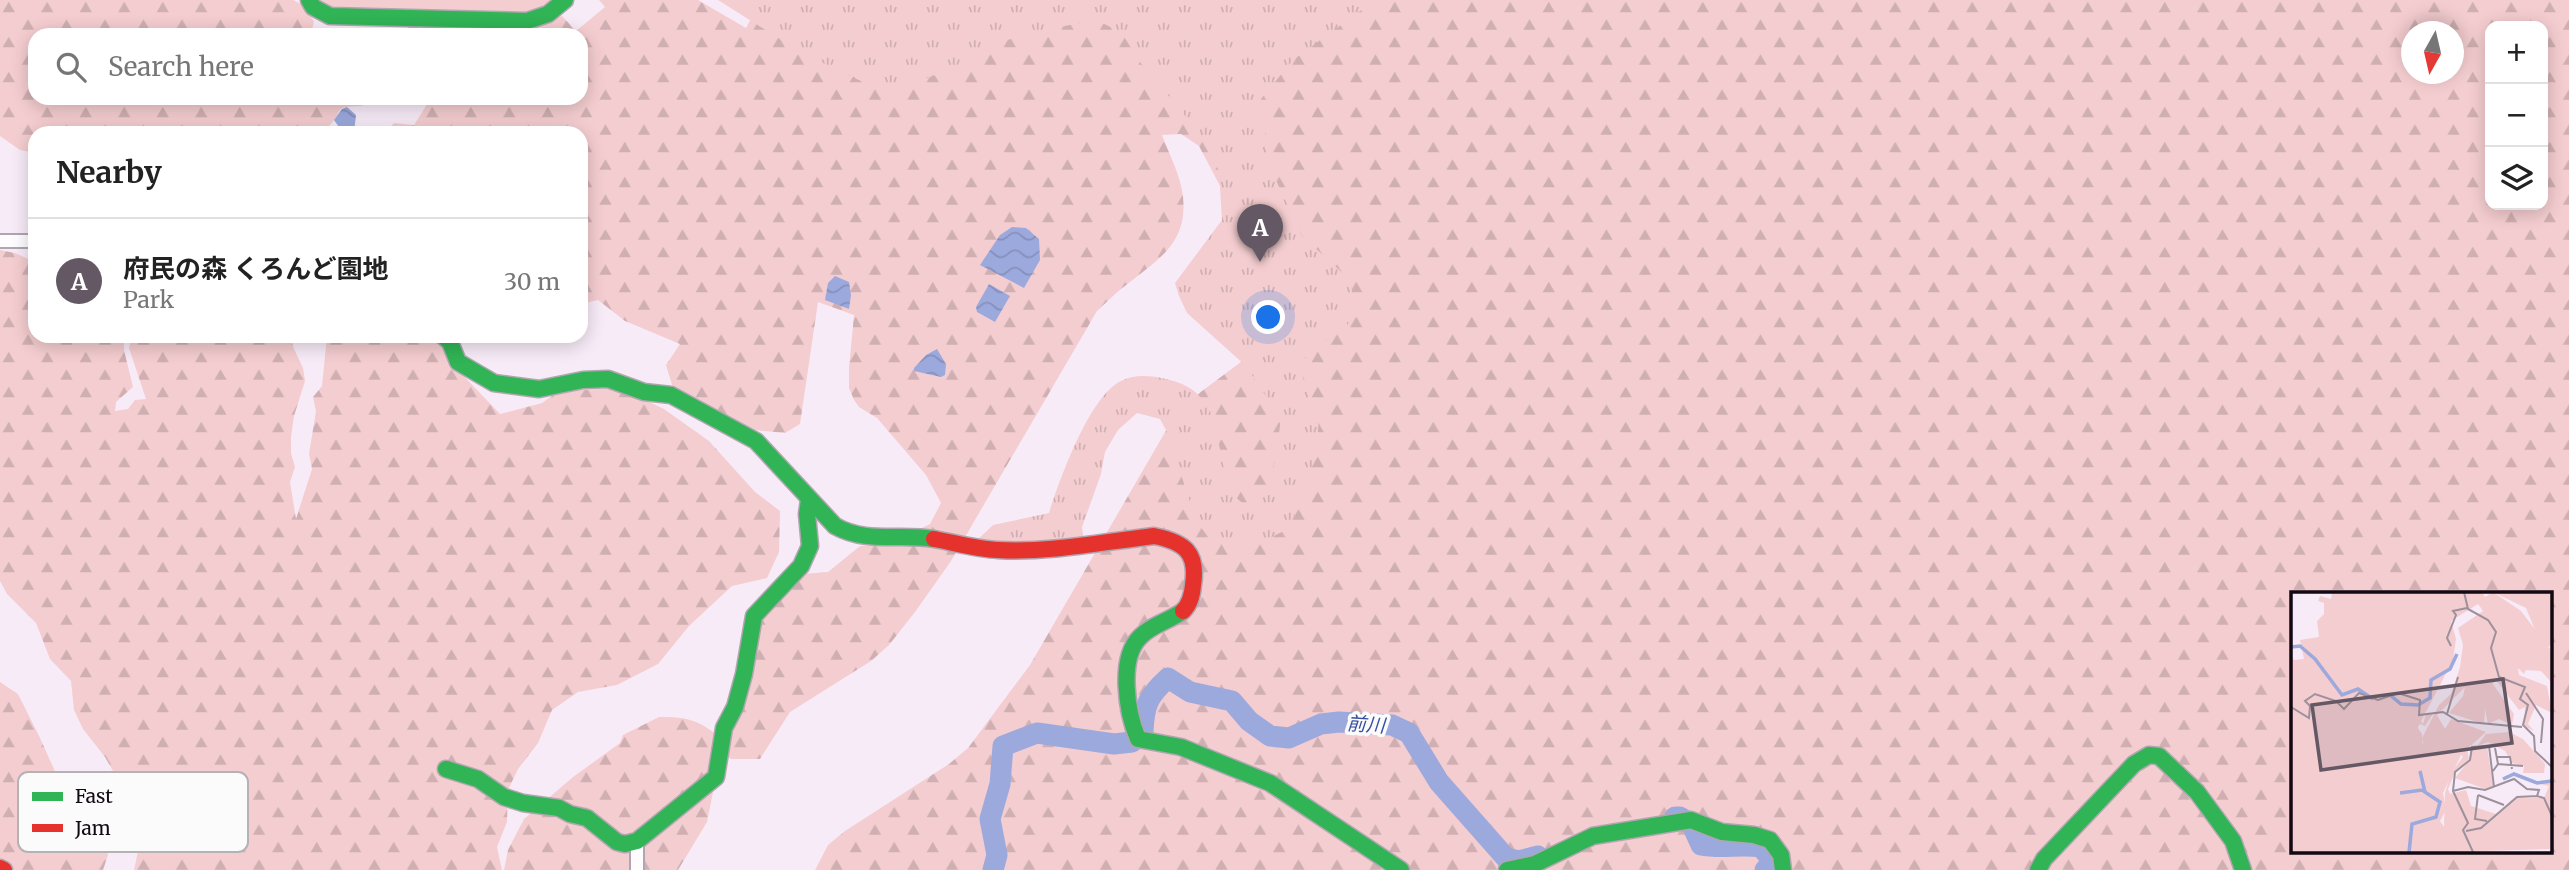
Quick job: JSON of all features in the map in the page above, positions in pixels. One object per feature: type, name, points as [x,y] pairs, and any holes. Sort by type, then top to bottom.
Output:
[{"type":"street","points":[[309,0],[313,8],[330,16],[527,21],[549,13],[565,0]]},
{"type":"street","points":[[0,240],[28,241]]},
{"type":"street","points":[[450,343],[458,362],[494,383],[539,389],[583,380],[608,379],[644,392],[671,395],[736,427],[756,441],[809,500],[835,526],[850,536],[867,539],[918,537],[984,549],[1013,551],[1154,536],[1171,539],[1186,547],[1193,557],[1195,570],[1186,607],[1138,638],[1131,654],[1128,696],[1136,735],[1181,747],[1270,783],[1401,870]]},
{"type":"street","points":[[446,769],[478,779],[504,797],[523,803],[559,808],[587,818],[617,842],[625,844],[637,841],[716,777],[724,728],[744,674],[754,615],[801,566],[810,546],[807,514],[809,500]]},
{"type":"street","points":[[2038,870],[2044,859],[2134,764],[2149,755],[2159,756],[2197,792],[2233,841],[2244,870]]},
{"type":"street","points":[[1507,870],[1535,864],[1593,836],[1686,820],[1704,823],[1720,831],[1765,835],[1778,847],[1783,870]]},
{"type":"street","points":[[637,841],[637,870]]},
{"type":"green space","points":[[0,0],[293,0],[301,4],[314,21],[312,28],[28,28],[28,105],[362,106],[342,108],[329,126],[28,126],[28,152],[20,150],[0,136]]},
{"type":"green space","points":[[317,0],[554,0],[526,15],[332,10]]},
{"type":"green space","points":[[599,0],[698,0],[746,28],[761,0],[2569,0],[2569,870],[815,870],[828,845],[845,831],[949,764],[968,748],[1030,665],[1175,415],[1241,362],[1255,341],[1228,201],[1199,146],[1181,134],[1162,135],[1183,197],[1181,227],[1175,239],[1159,259],[1097,311],[951,561],[889,645],[871,661],[790,712],[760,759],[731,759],[722,752],[755,623],[803,574],[828,572],[860,546],[885,546],[930,524],[941,503],[926,475],[877,418],[859,407],[854,400],[849,388],[849,368],[854,315],[818,302],[800,424],[785,433],[755,430],[673,388],[666,365],[680,344],[625,321],[598,300],[588,303],[588,126],[391,126],[394,123],[414,125],[427,105],[588,105],[588,28],[580,28],[605,7]]},
{"type":"green space","points":[[718,0],[1375,0],[1293,60],[1261,99],[1269,165],[1302,236],[1348,278],[1356,300],[1347,327],[1310,350],[1300,367],[1309,399],[1319,418],[1316,452],[1303,497],[1288,529],[1251,547],[1229,547],[1209,538],[1196,521],[1168,434],[1160,419],[1137,413],[1118,430],[1105,452],[1101,474],[1082,527],[1084,541],[973,544],[993,525],[1049,513],[1086,422],[1108,391],[1119,382],[1134,377],[1150,376],[1175,381],[1192,389],[1201,398],[1211,413],[1230,487],[1241,502],[1251,504],[1262,500],[1272,480],[1281,419],[1246,366],[1187,313],[1175,283],[1222,220],[1219,171],[1197,130],[1140,62],[1121,32],[1096,20],[1028,33],[990,46],[940,74],[903,85],[863,82],[802,53]]},
{"type":"green space","points":[[562,16],[573,28],[513,28]]},
{"type":"green space","points":[[408,26],[469,28],[408,28]]},
{"type":"green space","points":[[0,250],[28,259],[28,343],[124,343],[133,387],[116,402],[115,411],[128,409],[135,400],[146,399],[129,348],[130,343],[292,343],[303,368],[305,381],[294,416],[291,437],[291,453],[295,467],[290,482],[296,519],[312,469],[309,454],[316,411],[313,397],[322,386],[326,343],[440,343],[457,369],[500,414],[542,403],[559,391],[621,388],[664,409],[709,441],[755,492],[780,511],[779,552],[767,578],[732,586],[689,626],[658,664],[617,685],[578,692],[552,710],[538,743],[518,769],[508,790],[507,822],[497,847],[502,870],[134,870],[138,852],[248,852],[248,772],[114,772],[83,729],[74,710],[71,681],[50,659],[36,623],[7,594],[0,581]]},
{"type":"green space","points":[[0,682],[18,694],[55,772],[18,772],[18,852],[106,852],[108,855],[103,870],[0,870]]},
{"type":"green space","points":[[659,717],[691,720],[718,736],[714,787],[707,822],[678,870],[504,870],[508,850],[524,819],[573,777],[620,743],[623,735]]},
{"type":"water","points":[[347,107],[356,115],[355,126],[338,126],[334,120],[342,109]]},
{"type":"water","points":[[1012,227],[1026,228],[1039,239],[1040,260],[1024,288],[980,265],[1000,235]]},
{"type":"water","points":[[835,276],[849,282],[849,309],[825,300],[828,283]]},
{"type":"water","points":[[989,284],[1010,296],[995,322],[977,312],[976,307]]},
{"type":"water","points":[[937,349],[946,364],[945,375],[941,377],[914,371],[926,355]]},
{"type":"waterway","name":"前川","points":[[993,870],[997,855],[990,819],[1000,784],[1003,746],[1037,733],[1114,744],[1132,742],[1143,732],[1146,708],[1152,696],[1168,678],[1190,692],[1232,701],[1249,721],[1270,736],[1289,738],[1321,724],[1339,722],[1392,725],[1409,733],[1439,782],[1506,858],[1519,861],[1538,856]]},
{"type":"waterway","name":"前川","points":[[1675,817],[1680,817],[1692,825],[1701,845],[1761,847],[1773,861],[1765,870]]},
{"type":"traffic: fast","points":[[309,0],[313,7],[330,16],[527,21],[548,14],[565,0]]},
{"type":"traffic: fast","points":[[450,343],[458,362],[494,383],[539,389],[583,380],[608,379],[644,392],[671,395],[756,441],[835,526],[859,535],[934,539]]},
{"type":"traffic: fast","points":[[446,769],[478,779],[504,797],[523,803],[559,808],[587,818],[617,842],[625,844],[637,841],[716,777],[724,728],[735,707],[744,674],[754,616],[801,566],[810,546],[807,514],[809,500]]},
{"type":"traffic: fast","points":[[1183,611],[1144,633],[1133,647],[1129,659],[1127,686],[1138,739],[1181,747],[1270,783],[1401,870]]},
{"type":"traffic: fast","points":[[2038,870],[2044,859],[2134,764],[2149,755],[2159,756],[2197,792],[2233,841],[2243,870]]},
{"type":"traffic: fast","points":[[1507,870],[1535,864],[1593,836],[1691,820],[1722,832],[1754,835],[1770,840],[1781,855],[1783,870]]},
{"type":"traffic: jam","points":[[934,539],[982,548],[1018,551],[1154,536],[1165,539],[1181,546],[1191,557],[1194,574],[1191,596],[1183,611]]},
{"type":"traffic: jam","points":[[0,868],[4,870]]},
{"type":"place","name":"府民の森 くろんど園地","points":[[1260,262]]}]
